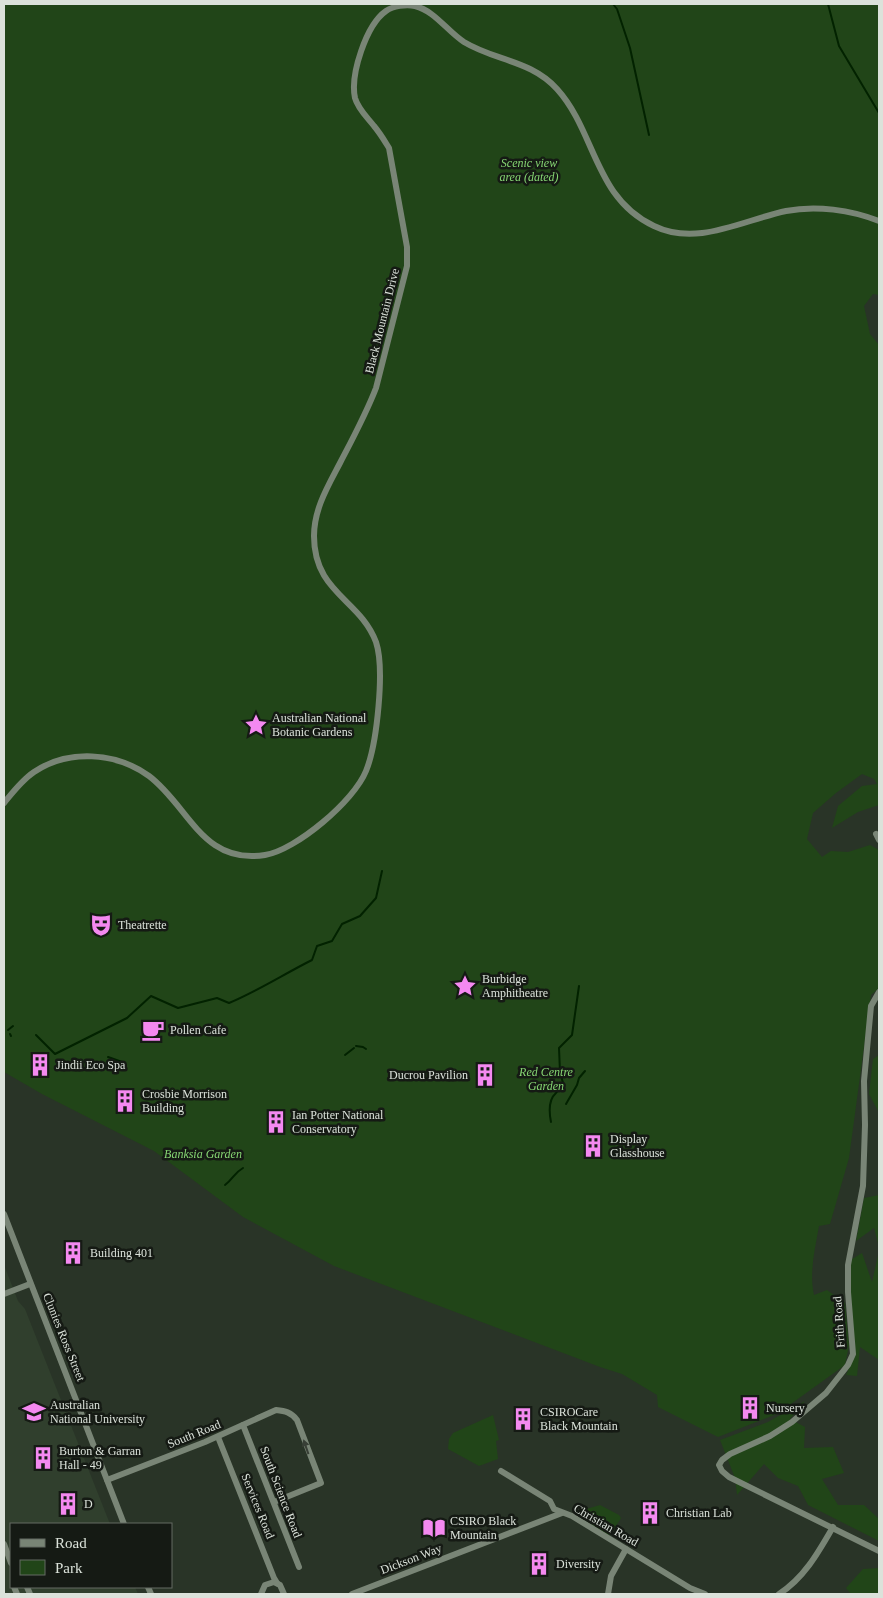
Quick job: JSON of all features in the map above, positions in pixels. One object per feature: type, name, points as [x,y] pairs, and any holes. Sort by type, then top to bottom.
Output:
[{"type":"street","name":"Black Mountain Drive","points":[[4,803],[18,785],[34,772],[52,762],[69,757],[104,757],[133,767],[149,776],[204,838],[213,844],[236,854],[262,856],[273,854],[298,842],[357,788],[366,771],[376,731],[380,664],[378,650],[370,629],[334,590],[324,576],[318,564],[314,524],[321,501],[369,406],[376,388],[407,266],[407,247],[389,148],[382,136],[362,112],[355,97],[356,73],[367,37],[375,22],[386,11],[402,6],[417,7],[434,16],[464,42],[528,68],[549,81],[558,90],[571,110],[608,184],[627,208],[642,220],[655,227],[678,234],[708,233],[786,211],[806,209],[848,212],[879,221]]},
{"type":"street","name":"Frith Road","points":[[879,992],[871,1006],[864,1081],[863,1186],[848,1265],[848,1292],[853,1354],[848,1365],[826,1393],[792,1422],[770,1436],[730,1454],[719,1465],[722,1471],[729,1477],[879,1551]]},
{"type":"street","name":"Clunies Ross Street","points":[[4,1214],[124,1523]]},
{"type":"street","points":[[4,1294],[30,1284]]},
{"type":"street","name":"South Road","points":[[107,1480],[218,1437],[276,1410],[290,1412],[297,1420],[321,1483],[274,1502]]},
{"type":"street","name":"South Science Road","points":[[243,1425],[299,1567]]},
{"type":"street","name":"Services Road","points":[[218,1437],[274,1578],[284,1594]]},
{"type":"street","name":"Christian Road","points":[[501,1471],[550,1501],[554,1509],[572,1516],[690,1588],[705,1594]]},
{"type":"street","name":"Dickson Way","points":[[352,1594],[562,1513]]},
{"type":"street","points":[[779,1594],[799,1579],[816,1556],[833,1527]]},
{"type":"street","points":[[4,1544],[10,1560]]},
{"type":"street","points":[[608,1594],[610,1576],[626,1549]]},
{"type":"street","points":[[253,1594],[261,1593],[268,1583],[277,1583]]},
{"type":"shaded area","name":"Australian National University","points":[[4,1265],[18,1301],[25,1309],[110,1523],[10,1523],[10,1588],[135,1588],[138,1594],[4,1594]]},
{"type":"green space","name":"Australian National Botanic Gardens","points":[[4,4],[879,4],[879,295],[873,294],[864,306],[870,334],[879,345],[879,805],[858,812],[832,828],[838,806],[862,786],[877,784],[874,779],[862,774],[813,813],[807,839],[822,857],[831,851],[848,852],[870,845],[879,850],[879,988],[871,995],[849,1158],[830,1224],[819,1226],[812,1269],[814,1295],[827,1290],[845,1303],[849,1345],[845,1365],[777,1414],[718,1437],[658,1407],[657,1395],[622,1374],[334,1266],[243,1217],[154,1151],[42,1094],[4,1072]]},
{"type":"green space","points":[[879,1055],[878,1111],[869,1094],[873,1059]]},
{"type":"green space","points":[[879,1195],[879,1247],[874,1228],[856,1241],[864,1198]]},
{"type":"green space","points":[[879,1251],[879,1360],[860,1347],[857,1376],[846,1375],[854,1357],[849,1261],[862,1253],[872,1282]]},
{"type":"green space","points":[[805,1401],[790,1419],[805,1427],[804,1448],[833,1447],[844,1473],[822,1479],[838,1505],[864,1505],[879,1519],[879,1541],[808,1505],[798,1486],[778,1478],[764,1464],[737,1495],[735,1478],[720,1440],[768,1422]]},
{"type":"green space","points":[[493,1415],[499,1440],[496,1441],[498,1459],[479,1466],[448,1449],[449,1439],[453,1433]]},
{"type":"green space","points":[[600,1505],[621,1518],[611,1534],[608,1535],[581,1517],[583,1510]]},
{"type":"green space","points":[[879,1568],[879,1594],[851,1594],[846,1588],[863,1569]]},
{"type":"waterway","points":[[613,4],[617,9],[630,48],[649,135]]},
{"type":"waterway","points":[[828,4],[839,46],[879,113]]},
{"type":"waterway","points":[[36,1035],[55,1054],[127,1018],[151,996],[178,1008],[217,998],[229,1003],[240,998],[312,960],[317,946],[332,941],[342,924],[360,916],[376,898],[382,871]]},
{"type":"waterway","points":[[551,1122],[550,1103],[563,1083],[560,1072],[559,1048],[572,1035],[579,986]]},
{"type":"waterway","points":[[8,1030],[13,1026]]},
{"type":"waterway","points":[[356,1046],[366,1049]]},
{"type":"waterway","points":[[345,1055],[354,1048]]},
{"type":"waterway","points":[[108,1057],[125,1063]]},
{"type":"waterway","points":[[566,1104],[579,1078],[585,1071]]},
{"type":"waterway","points":[[225,1185],[243,1168]]},
{"type":"place","name":"Australian National Botanic Gardens","points":[[256,725]]},
{"type":"place","name":"Theatrette","points":[[101,925]]},
{"type":"place","name":"Burbidge Amphitheatre","points":[[465,986]]},
{"type":"place","name":"Pollen Cafe","points":[[153,1030]]},
{"type":"place","name":"Jindii Eco Spa","points":[[40,1065]]},
{"type":"place","name":"Ducrou Pavilion","points":[[485,1075]]},
{"type":"place","name":"Crosbie Morrison Building","points":[[125,1101]]},
{"type":"place","name":"Ian Potter National Conservatory","points":[[276,1122]]},
{"type":"place","name":"Display Glasshouse","points":[[593,1146]]},
{"type":"place","name":"Building 401","points":[[73,1253]]},
{"type":"place","name":"Nursery","points":[[750,1408]]},
{"type":"place","name":"Australian National University","points":[[34,1412]]},
{"type":"place","name":"CSIROCare Black Mountain","points":[[523,1419]]},
{"type":"place","name":"Burton & Garran Hall - 49","points":[[43,1458]]},
{"type":"place","name":"D","points":[[68,1504]]},
{"type":"place","name":"Christian Lab","points":[[650,1513]]},
{"type":"place","name":"CSIRO Black Mountain","points":[[434,1528]]},
{"type":"place","name":"Diversity","points":[[539,1564]]},
{"type":"park label","name":"Scenic view area (dated)","points":[[529,170]]},
{"type":"park label","name":"Red Centre Garden","points":[[546,1079]]},
{"type":"park label","name":"Banksia Garden","points":[[203,1154]]}]
